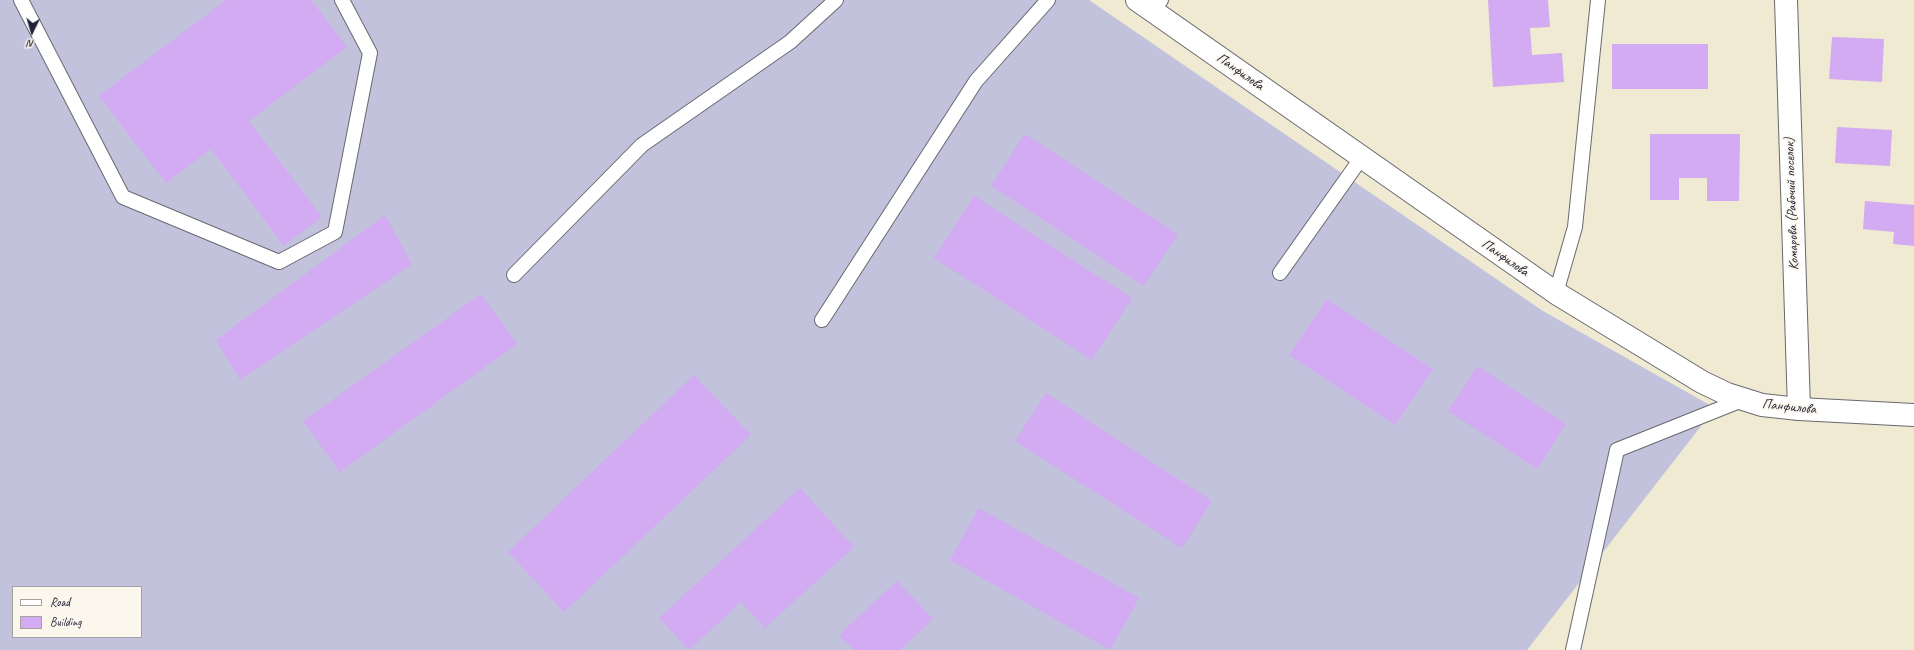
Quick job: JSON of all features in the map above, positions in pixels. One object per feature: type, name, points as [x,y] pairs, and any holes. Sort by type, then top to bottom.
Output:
[{"type":"street","name":"Комарова (Рабочий поселок)","points":[[1786,0],[1799,409]]},
{"type":"street","name":"Панфилова","points":[[1150,4],[1362,157],[1556,293],[1702,382],[1742,400],[1762,405],[1799,409],[1914,415]]},
{"type":"lane","points":[[21,0],[123,197],[280,262],[335,232],[370,52],[342,0]]},
{"type":"lane","points":[[514,276],[642,145],[790,42],[836,0]]},
{"type":"lane","points":[[822,320],[976,81],[1048,0]]},
{"type":"lane","points":[[1556,293],[1575,226],[1598,0]]},
{"type":"lane","points":[[1280,272],[1362,157]]},
{"type":"lane","points":[[1573,650],[1617,450],[1742,400]]},
{"type":"shaded area","points":[[0,0],[1089,0],[1543,311],[1715,408],[1527,650],[0,650]]},
{"type":"building","points":[[226,0],[311,0],[347,47],[249,121],[322,217],[284,246],[211,149],[166,183],[99,96]]},
{"type":"building","points":[[1488,0],[1548,0],[1550,27],[1530,28],[1532,55],[1562,53],[1564,82],[1493,87]]},
{"type":"building","points":[[1832,37],[1884,39],[1882,82],[1829,79]]},
{"type":"building","points":[[1612,44],[1708,44],[1708,89],[1612,89]]},
{"type":"building","points":[[1837,127],[1892,130],[1890,166],[1835,163]]},
{"type":"building","points":[[1025,134],[1178,234],[1144,286],[991,186]]},
{"type":"building","points":[[1650,134],[1740,134],[1739,201],[1707,201],[1707,178],[1679,178],[1679,200],[1650,200]]},
{"type":"building","points":[[974,196],[1132,298],[1092,360],[934,258]]},
{"type":"building","points":[[1865,201],[1914,205],[1914,246],[1893,244],[1894,232],[1863,229]]},
{"type":"building","points":[[385,215],[412,264],[240,380],[216,340]]},
{"type":"building","points":[[481,294],[517,344],[340,472],[303,421]]},
{"type":"building","points":[[1327,299],[1433,369],[1395,425],[1289,355]]},
{"type":"building","points":[[1477,366],[1566,424],[1537,469],[1448,411]]},
{"type":"building","points":[[694,375],[751,435],[564,612],[508,552]]},
{"type":"building","points":[[1046,393],[1212,501],[1182,548],[1015,441]]},
{"type":"building","points":[[800,488],[854,547],[765,628],[741,602],[689,650],[659,618]]},
{"type":"building","points":[[979,508],[1139,598],[1110,650],[950,560]]},
{"type":"building","points":[[897,581],[933,619],[900,650],[854,650],[839,635]]}]
